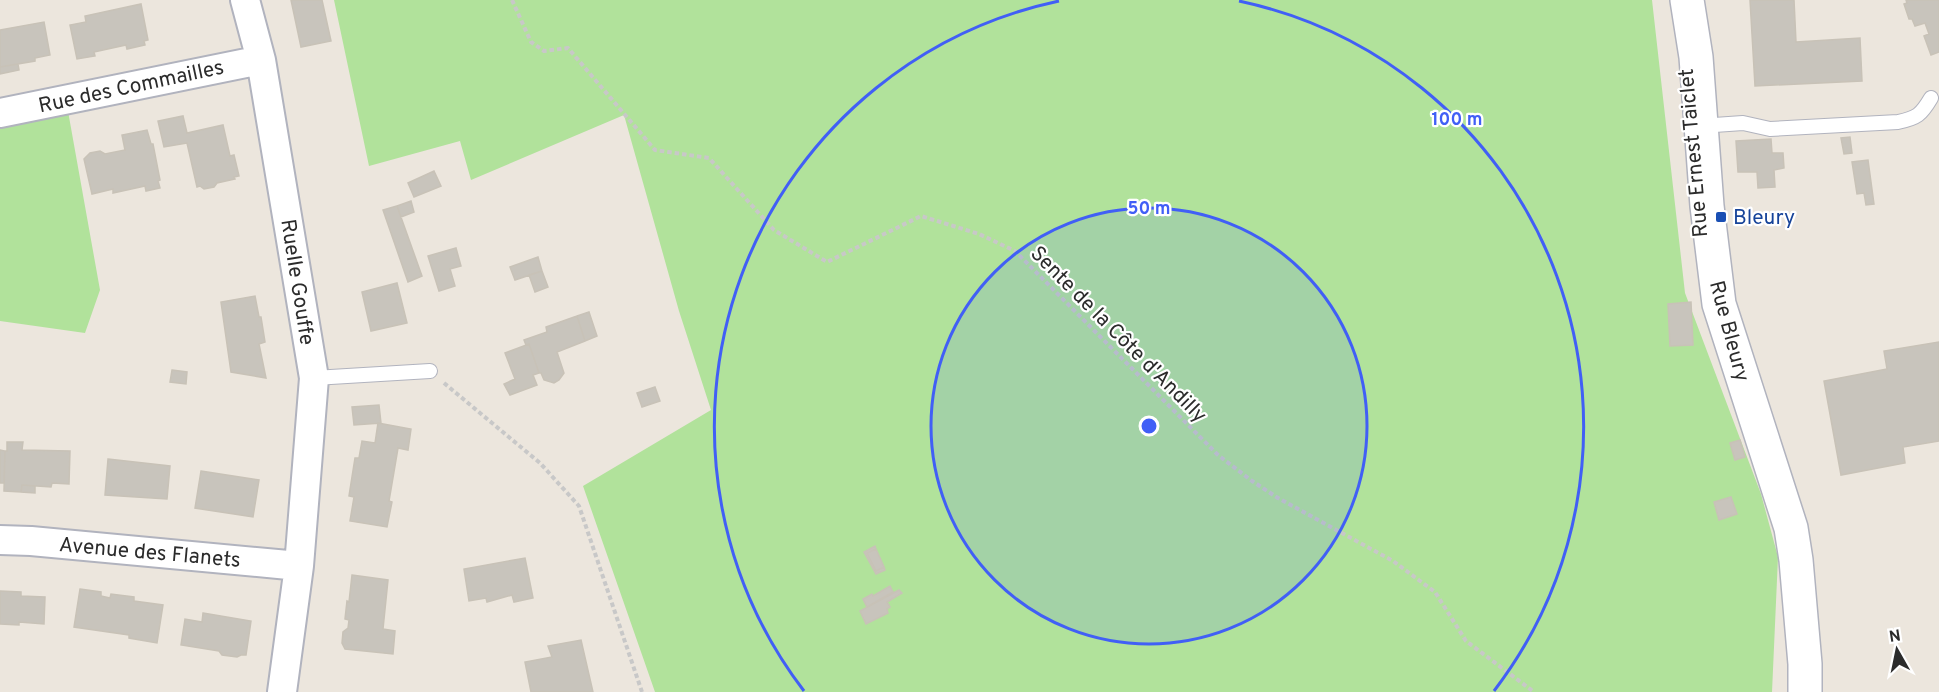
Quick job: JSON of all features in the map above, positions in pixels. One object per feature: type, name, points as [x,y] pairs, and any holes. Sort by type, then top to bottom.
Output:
[{"type":"street","name":"Ruelle Gouffe","points":[[245,0],[261,60],[314,378],[299,566],[282,692]]},
{"type":"street","name":"Rue Ernest Taiclet","points":[[1676,0],[1697,126]]},
{"type":"street","name":"Rue Ernest Taiclet","points":[[1687,0],[1696,57]]},
{"type":"street","name":"Rue Bleury","points":[[1696,57],[1697,126],[1719,304],[1791,528],[1797,577]]},
{"type":"street","name":"Rue des Commailles","points":[[0,113],[261,60]]},
{"type":"street","name":"Avenue des Flanets","points":[[0,540],[299,566]]},
{"type":"street","points":[[1791,692],[1790,665],[1797,577]]},
{"type":"street","points":[[1797,577],[1805,664],[1805,692]]},
{"type":"lane","points":[[1697,126],[1743,123],[1770,129],[1898,122],[1913,119],[1923,111],[1931,98]]},
{"type":"lane","points":[[314,378],[430,371]]},
{"type":"path","name":"Sente de la Côte d'Andilly","points":[[512,0],[531,42],[544,51],[568,48],[655,150],[709,158],[774,230],[827,262],[921,216],[979,234],[1016,251],[1218,455],[1278,498],[1393,561],[1435,592],[1466,641],[1534,692]]},
{"type":"path","points":[[430,371],[540,463],[579,506],[642,692]]},
{"type":"green space","points":[[334,0],[1652,0],[1685,293],[1761,494],[1778,557],[1772,692],[655,692],[583,486],[711,410],[679,311],[624,115],[471,180],[460,141],[369,166]]},
{"type":"green space","points":[[66,100],[100,290],[85,333],[0,321],[0,113]]},
{"type":"building","points":[[291,0],[322,0],[331,41],[301,47]]},
{"type":"building","points":[[1750,0],[1794,0],[1796,42],[1860,38],[1862,81],[1755,86]]},
{"type":"building","points":[[1906,0],[1939,0],[1939,52],[1931,55],[1924,36],[1929,34],[1925,23],[1915,26],[1912,19],[1909,19],[1904,4],[1907,3]]},
{"type":"building","points":[[141,4],[148,40],[144,41],[145,45],[127,49],[126,45],[94,52],[95,56],[77,59],[70,25],[86,22],[85,16]]},
{"type":"building","points":[[44,22],[50,55],[35,58],[35,61],[0,67],[0,30]]},
{"type":"building","points":[[18,64],[19,70],[0,74],[0,67]]},
{"type":"building","points":[[183,116],[187,133],[223,125],[230,156],[234,155],[239,176],[217,183],[214,187],[204,189],[197,187],[187,143],[164,147],[158,121]]},
{"type":"building","points":[[147,130],[151,144],[153,144],[160,188],[146,191],[145,186],[113,193],[113,189],[92,194],[84,159],[90,153],[100,151],[105,154],[125,150],[122,135]]},
{"type":"building","points":[[1850,137],[1852,153],[1844,154],[1841,138]]},
{"type":"building","points":[[1771,139],[1772,153],[1783,153],[1784,168],[1774,170],[1775,187],[1758,188],[1757,172],[1738,172],[1736,141]]},
{"type":"building","points":[[1868,160],[1874,204],[1866,205],[1864,193],[1857,194],[1852,162]]},
{"type":"building","points":[[434,171],[441,186],[414,197],[408,183]]},
{"type":"building","points":[[411,201],[414,212],[401,217],[397,206]]},
{"type":"building","points":[[397,206],[422,276],[408,282],[383,210]]},
{"type":"building","points":[[456,248],[461,266],[450,269],[455,286],[439,291],[428,256]]},
{"type":"building","points":[[538,257],[542,271],[515,280],[510,267]]},
{"type":"building","points":[[542,271],[548,287],[535,292],[529,275]]},
{"type":"building","points":[[397,283],[407,323],[371,331],[362,292]]},
{"type":"building","points":[[255,296],[265,342],[259,344],[266,378],[231,372],[221,302]]},
{"type":"building","points":[[1691,302],[1693,345],[1670,346],[1668,304]]},
{"type":"building","points":[[589,312],[597,336],[585,341],[577,316]]},
{"type":"building","points":[[577,316],[585,341],[557,352],[564,373],[554,383],[544,380],[539,373],[529,344],[526,345],[524,340],[547,332],[546,327]]},
{"type":"building","points":[[1939,342],[1939,441],[1903,447],[1905,463],[1841,475],[1824,381],[1887,369],[1884,351]]},
{"type":"building","points":[[529,344],[539,373],[533,375],[537,385],[510,395],[504,384],[515,379],[505,353]]},
{"type":"building","points":[[172,370],[187,372],[186,384],[170,382]]},
{"type":"building","points":[[655,387],[660,401],[642,407],[637,393]]},
{"type":"building","points":[[379,405],[381,423],[354,425],[352,407]]},
{"type":"building","points":[[378,423],[411,429],[408,450],[398,448],[387,527],[350,521],[354,497],[349,496],[355,458],[359,458],[362,441],[375,443]]},
{"type":"building","points":[[1740,440],[1745,457],[1735,460],[1730,443]]},
{"type":"building","points":[[7,442],[23,442],[22,450],[70,451],[69,484],[52,483],[51,487],[22,485],[21,492],[4,491]]},
{"type":"building","points":[[0,450],[5,451],[4,483],[0,483]]},
{"type":"building","points":[[108,459],[170,466],[167,499],[105,495]]},
{"type":"building","points":[[201,471],[259,480],[253,517],[195,508]]},
{"type":"building","points":[[22,485],[35,486],[35,493],[21,492]]},
{"type":"building","points":[[1731,497],[1737,514],[1719,520],[1714,502]]},
{"type":"building","points":[[875,546],[876,549],[867,553],[876,571],[884,567],[885,570],[876,574],[864,552]]},
{"type":"building","points":[[876,549],[884,567],[876,571],[867,553]]},
{"type":"building","points":[[525,558],[533,598],[514,602],[512,595],[487,602],[486,598],[469,601],[464,569]]},
{"type":"building","points":[[352,575],[388,580],[383,629],[395,631],[393,654],[345,649],[342,643],[343,632],[348,628],[349,620],[345,619]]},
{"type":"building","points":[[890,586],[893,592],[867,607],[863,599]]},
{"type":"building","points":[[80,589],[101,592],[101,596],[110,598],[111,594],[134,597],[134,601],[163,605],[157,643],[129,638],[129,635],[74,627]]},
{"type":"building","points":[[899,590],[902,593],[887,602],[890,607],[887,609],[888,613],[866,624],[860,611]]},
{"type":"building","points":[[0,591],[21,592],[21,596],[45,597],[44,624],[19,622],[19,625],[0,624]]},
{"type":"building","points":[[203,613],[251,621],[246,655],[237,657],[222,655],[219,651],[181,645],[185,619],[202,622]]},
{"type":"building","points":[[581,640],[593,692],[531,692],[525,662],[552,657],[548,646]]},
{"type":"place","name":"Bleury","points":[[1721,217]]}]
